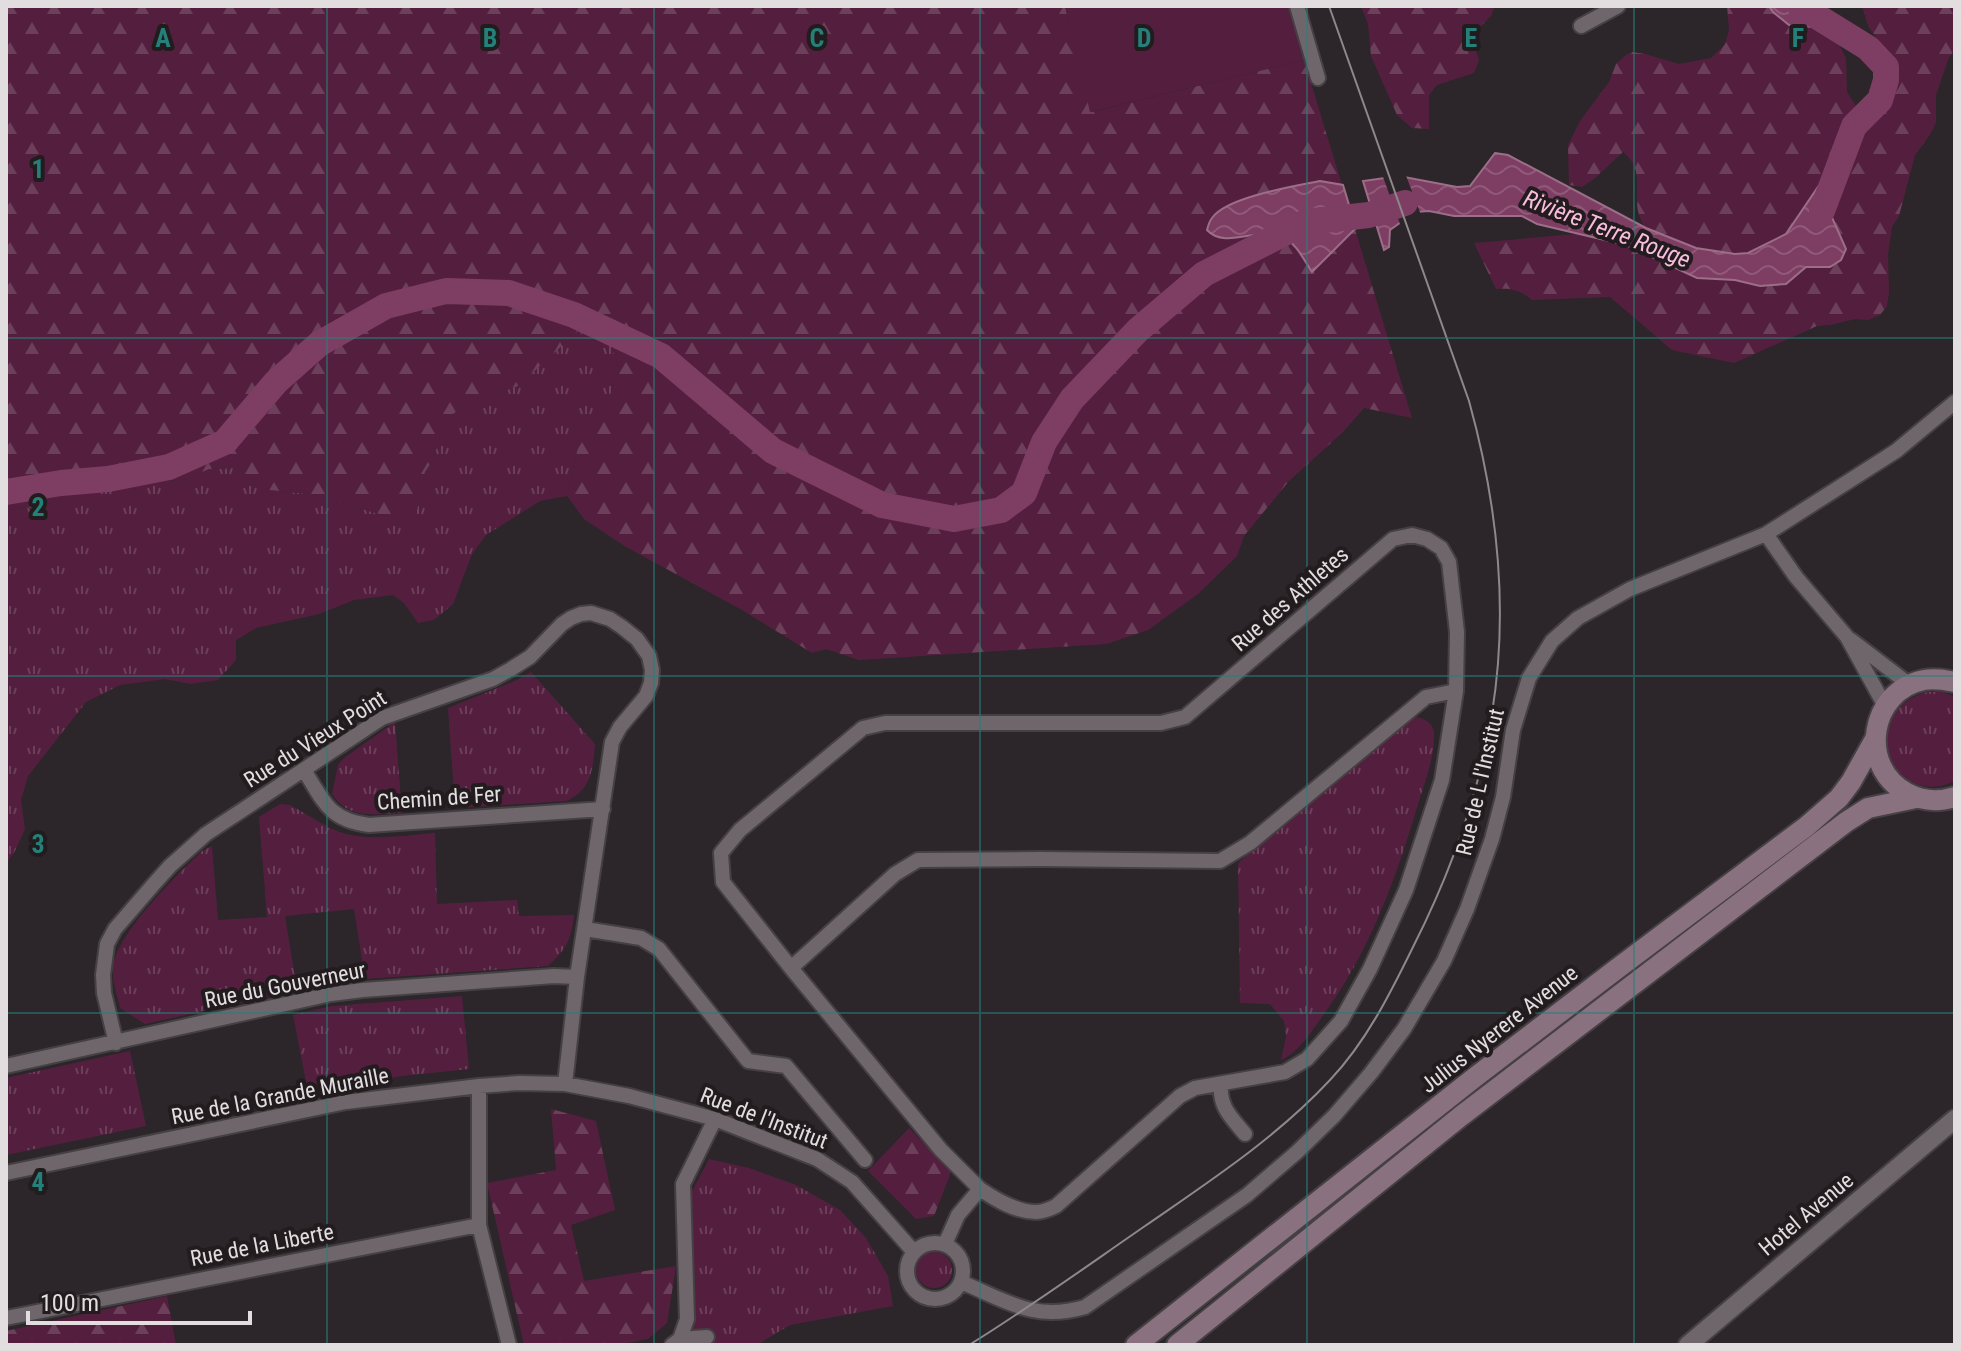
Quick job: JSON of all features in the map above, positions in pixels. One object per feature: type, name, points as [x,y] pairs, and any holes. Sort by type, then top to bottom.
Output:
[{"type":"main road","points":[[1885,706],[1910,685],[1950,677]]},
{"type":"main road","name":"Julius Nyerere Avenue","points":[[1136,1345],[1486,1069],[1817,818],[1851,782],[1875,739],[1885,706]]},
{"type":"main road","points":[[1875,739],[1877,758],[1885,775],[1899,789],[1916,798]]},
{"type":"main road","name":"Julius Nyerere Avenue","points":[[1177,1345],[1461,1116],[1846,822],[1868,808],[1916,798],[1933,801],[1954,798]]},
{"type":"street","points":[[1297,6],[1318,78]]},
{"type":"street","points":[[1581,26],[1618,6]]},
{"type":"street","name":"Rue de L l'Institut","points":[[961,1282],[1036,1313],[1068,1312],[1085,1307],[1247,1195],[1297,1152],[1371,1073],[1404,1029],[1444,961],[1492,839],[1503,797],[1513,730],[1529,678],[1552,641],[1578,618],[1630,589],[1766,534],[1896,451],[1955,402]]},
{"type":"street","points":[[1766,534],[1796,577],[1847,637],[1885,706]]},
{"type":"street","name":"Rue des Athletes","points":[[1412,535],[1427,539],[1441,548],[1449,562],[1457,632],[1456,691],[1442,780],[1406,890],[1370,969],[1341,1021],[1307,1059],[1285,1072],[1195,1088],[1180,1096],[1056,1206],[1038,1213],[994,1199],[941,1150],[723,882],[721,853],[740,830],[863,728],[885,723],[1161,723],[1185,717],[1393,539],[1412,535]]},
{"type":"street","name":"Rue du Vieux Point","points":[[116,1043],[104,993],[103,962],[107,944],[115,929],[190,847],[382,718],[493,679],[530,657],[562,624],[581,614],[591,613],[610,619],[637,639],[649,656],[652,670],[646,696],[625,720],[612,742],[577,977],[565,1084]]},
{"type":"street","points":[[1847,637],[1910,685]]},
{"type":"street","points":[[791,968],[895,874],[918,860],[1220,861],[1250,843],[1426,697],[1456,691]]},
{"type":"street","name":"Chemin de Fer","points":[[304,770],[325,803],[339,817],[351,823],[369,825],[603,809]]},
{"type":"street","points":[[585,929],[641,938],[659,949],[748,1061],[786,1066],[865,1160]]},
{"type":"street","name":"Rue du Gouverneur","points":[[6,1066],[331,994],[510,979],[577,977]]},
{"type":"street","name":"Rue de la Grande Muraille","points":[[6,1173],[346,1102],[479,1086],[565,1084]]},
{"type":"street","name":"Rue de l'Institut","points":[[565,1084],[629,1096],[715,1119],[817,1159],[852,1182],[914,1252]]},
{"type":"street","points":[[1221,1084],[1220,1097],[1226,1111],[1245,1134]]},
{"type":"street","points":[[479,1086],[479,1225],[509,1345]]},
{"type":"street","points":[[676,1342],[687,1319],[683,1184],[715,1119]]},
{"type":"street","name":"Hotel Avenue","points":[[1688,1345],[1955,1119]]},
{"type":"street","points":[[945,1244],[958,1215],[980,1189]]},
{"type":"street","name":"Rue de la Liberte","points":[[6,1318],[479,1225]]},
{"type":"street","points":[[927,1244],[945,1244],[953,1249],[962,1264],[961,1282],[950,1295],[925,1299],[907,1279],[909,1260],[914,1252],[927,1244]]},
{"type":"street","points":[[676,1342],[707,1337]]},
{"type":"green space","points":[[6,6],[1065,6],[1091,112],[1304,60],[1342,185],[1320,181],[1245,238],[1264,232],[1280,236],[1292,245],[1312,271],[1355,229],[1412,418],[1364,408],[1343,432],[1289,481],[1244,536],[1237,556],[1198,594],[1148,630],[1106,644],[859,660],[826,649],[812,653],[742,610],[626,547],[584,519],[567,496],[580,438],[610,395],[619,371],[612,346],[591,330],[578,331],[518,386],[468,403],[445,420],[433,460],[425,472],[416,515],[404,521],[310,494],[269,490],[235,468],[209,469],[185,480],[88,491],[38,507],[6,510]]},
{"type":"green space","points":[[1065,6],[1291,6],[1304,60],[1090,112]]},
{"type":"green space","points":[[1361,6],[1495,6],[1491,16],[1471,36],[1479,60],[1474,73],[1437,85],[1429,95],[1429,129],[1412,128],[1397,115],[1371,56],[1368,24]]},
{"type":"green space","points":[[1727,6],[1769,6],[1795,27],[1815,27],[1833,33],[1846,58],[1847,92],[1856,106],[1862,104],[1868,95],[1882,51],[1861,6],[1955,6],[1955,50],[1949,57],[1936,95],[1936,122],[1915,155],[1899,216],[1892,227],[1888,254],[1889,292],[1887,306],[1880,315],[1868,320],[1855,319],[1817,326],[1734,363],[1672,350],[1610,297],[1532,300],[1515,290],[1496,289],[1474,243],[1645,228],[1637,206],[1636,174],[1630,159],[1623,152],[1582,187],[1569,185],[1568,145],[1580,121],[1609,82],[1616,64],[1626,55],[1632,52],[1645,54],[1679,64],[1711,58],[1725,44],[1729,30]]},
{"type":"green space","points":[[578,330],[591,330],[612,346],[619,371],[610,395],[580,438],[567,496],[540,501],[486,535],[472,554],[453,604],[434,620],[418,623],[404,603],[393,595],[354,600],[319,614],[256,628],[236,640],[236,660],[218,680],[190,684],[165,679],[120,685],[86,702],[28,776],[21,800],[25,829],[6,864],[6,510],[38,507],[88,491],[185,480],[209,469],[235,468],[269,490],[310,494],[404,521],[416,514],[425,472],[433,460],[445,420],[468,403],[518,386]]},
{"type":"green space","points":[[531,672],[595,744],[590,777],[581,791],[566,801],[455,808],[448,708]]},
{"type":"green space","points":[[1927,692],[1943,692],[1955,697],[1955,781],[1933,787],[1914,783],[1899,772],[1889,757],[1886,739],[1890,720],[1903,704]]},
{"type":"green space","points":[[1417,717],[1426,720],[1432,727],[1433,751],[1389,890],[1352,971],[1311,1032],[1281,1060],[1286,1037],[1284,1021],[1270,1004],[1240,1003],[1238,863],[1404,723]]},
{"type":"green space","points":[[395,722],[402,813],[363,814],[346,808],[332,794],[338,765]]},
{"type":"green space","points":[[280,804],[290,805],[346,834],[390,837],[435,833],[437,904],[517,900],[519,916],[574,915],[567,944],[548,966],[365,979],[354,909],[285,916],[297,990],[145,1024],[120,1008],[113,970],[118,951],[150,904],[202,851],[212,846],[218,920],[267,917],[259,817]]},
{"type":"green space","points":[[462,996],[469,1069],[402,1076],[308,1092],[293,1015],[332,1006]]},
{"type":"green space","points":[[130,1051],[146,1126],[6,1155],[6,1078]]},
{"type":"green space","points":[[551,1109],[596,1121],[615,1210],[571,1225],[584,1281],[676,1266],[667,1323],[648,1339],[616,1345],[524,1345],[487,1183],[556,1170]]},
{"type":"green space","points":[[909,1128],[951,1172],[934,1216],[916,1219],[868,1171]]},
{"type":"green space","points":[[709,1159],[749,1168],[796,1185],[840,1210],[866,1238],[888,1276],[893,1306],[790,1325],[758,1344],[695,1345],[692,1191]]},
{"type":"green space","points":[[934,1252],[946,1258],[952,1270],[946,1282],[934,1288],[922,1282],[916,1270],[922,1258]]},
{"type":"green space","points":[[167,1296],[176,1345],[6,1345],[6,1331]]},
{"type":"water","points":[[1769,6],[1820,9],[1829,13],[1838,29],[1833,33],[1815,27],[1789,25]]},
{"type":"water","points":[[1495,153],[1508,155],[1646,228],[1696,248],[1735,254],[1748,253],[1786,234],[1824,178],[1838,177],[1830,213],[1846,249],[1841,260],[1830,267],[1806,267],[1786,284],[1760,286],[1735,280],[1697,278],[1626,245],[1537,224],[1522,216],[1454,216],[1429,211],[1415,212],[1390,230],[1389,247],[1384,250],[1363,181],[1399,176],[1457,187],[1470,186]]},
{"type":"water","points":[[1320,181],[1343,185],[1356,228],[1312,272],[1296,247],[1282,236],[1264,234],[1223,238],[1207,230],[1212,218],[1231,204]]},
{"type":"pier","points":[[1405,173],[1421,215],[1401,227],[1382,174]]},
{"type":"waterway","name":"Rivière Terre Rouge","points":[[1800,6],[1868,48],[1886,67],[1880,100],[1854,126],[1822,211]]},
{"type":"waterway","name":"Rivière Terre Rouge","points":[[6,492],[108,479],[169,467],[225,442],[276,382],[319,344],[386,306],[446,291],[509,293],[574,315],[661,356],[773,451],[882,505],[954,519],[1001,510],[1024,493],[1044,442],[1072,399],[1138,330],[1204,274],[1306,222],[1369,215],[1405,203]]},
{"type":"tram line","points":[[969,1345],[1218,1175],[1265,1140],[1330,1080],[1366,1034],[1413,947],[1451,862],[1471,803],[1492,713],[1500,635],[1497,556],[1487,478],[1469,401],[1329,6]]}]
